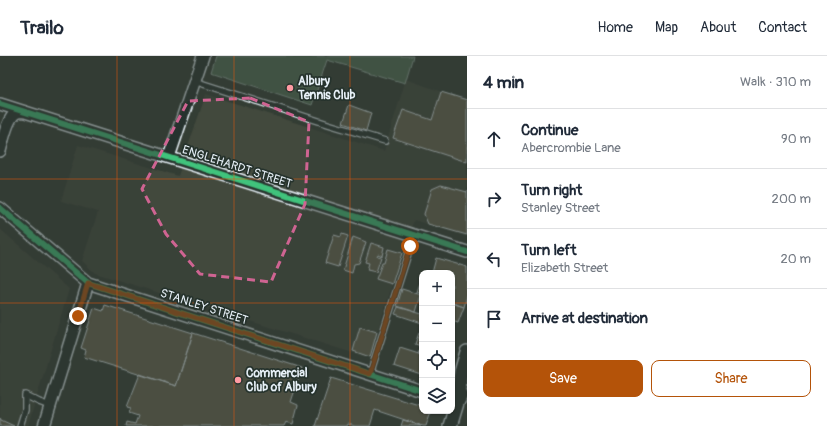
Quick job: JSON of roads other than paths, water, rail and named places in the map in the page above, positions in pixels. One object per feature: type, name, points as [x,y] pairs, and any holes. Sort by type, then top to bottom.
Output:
[{"type":"street","points":[[169,157],[203,56]]},
{"type":"street","name":"ENGLEHARDT STREET","points":[[0,104],[467,252]]},
{"type":"street","points":[[0,151],[7,126],[12,116],[20,111],[28,112]]},
{"type":"street","name":"STANLEY STREET","points":[[0,208],[88,283],[419,390]]},
{"type":"street","points":[[44,426],[88,283]]},
{"type":"street","points":[[455,402],[467,352]]},
{"type":"street","points":[[455,402],[467,383]]},
{"type":"street","points":[[450,426],[452,414]]},
{"type":"lane","points":[[194,81],[385,141]]},
{"type":"lane","points":[[370,374],[414,235]]},
{"type":"lane","points":[[20,426],[25,410],[25,395],[50,406]]},
{"type":"place","name":"Albury Tennis Club","points":[[290,88]]},
{"type":"place","name":"Commercial Club of Albury","points":[[238,380]]}]
